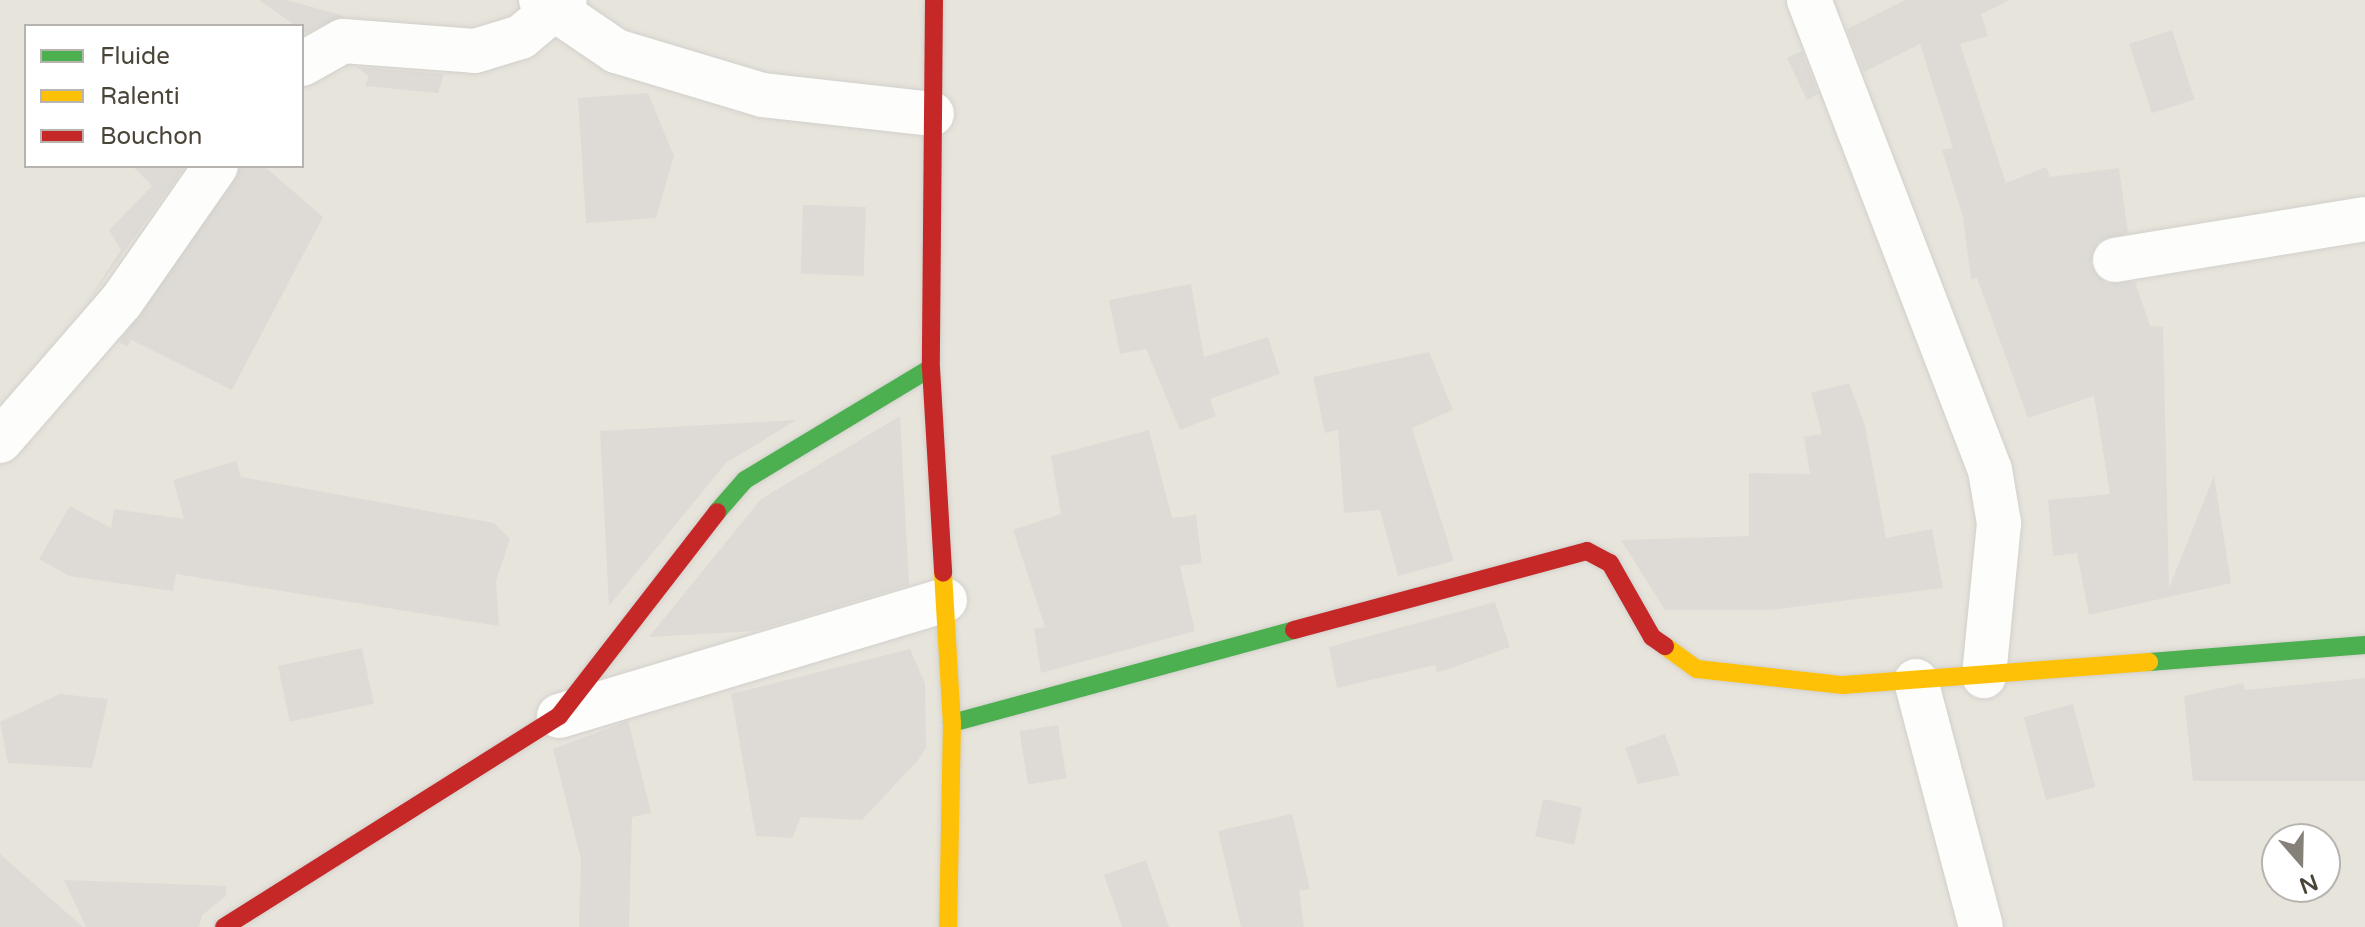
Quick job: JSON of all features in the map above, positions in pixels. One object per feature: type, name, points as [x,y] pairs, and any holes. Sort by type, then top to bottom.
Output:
[{"type":"street","points":[[934,0],[931,368],[952,723],[948,927]]},
{"type":"street","points":[[1809,0],[1990,470],[1999,523],[1984,676]]},
{"type":"street","points":[[304,63],[343,41],[475,51],[521,37],[554,3],[616,51],[763,95],[932,114]]},
{"type":"street","points":[[0,441],[121,302],[215,168]]},
{"type":"street","points":[[2115,260],[2365,219]]},
{"type":"street","points":[[559,716],[669,567],[745,480],[931,368]]},
{"type":"street","points":[[952,723],[1587,551],[1610,563],[1652,637],[1697,669],[1843,685],[2365,645]]},
{"type":"street","points":[[224,927],[559,716],[945,600]]},
{"type":"street","points":[[1916,681],[1981,927]]},
{"type":"shaded area","points":[[0,0],[2365,0],[2365,927],[0,927]]},
{"type":"building","points":[[259,0],[287,0],[344,16],[306,33],[304,24],[293,24]]},
{"type":"building","points":[[1905,0],[2010,0],[1981,14],[1988,36],[1960,44],[2006,183],[2046,167],[2050,177],[2119,168],[2128,233],[2099,241],[2090,263],[2105,283],[2135,282],[2150,326],[2163,327],[2169,588],[2214,476],[2231,583],[2089,615],[2077,553],[2053,556],[2048,500],[2110,494],[2094,396],[2028,418],[1977,278],[1971,279],[1963,217],[1942,150],[1953,148],[1920,44],[1864,72],[1847,29]]},
{"type":"building","points":[[2172,30],[2195,99],[2152,113],[2129,44]]},
{"type":"building","points":[[1802,51],[1818,94],[1807,100],[1787,58]]},
{"type":"building","points":[[356,67],[444,74],[438,93],[365,86],[369,76]]},
{"type":"building","points":[[648,93],[674,156],[656,218],[586,223],[578,98]]},
{"type":"building","points":[[134,168],[185,168],[84,307],[121,250],[109,230],[152,186]]},
{"type":"building","points":[[240,168],[266,168],[323,217],[232,390],[131,340],[127,347],[119,342]]},
{"type":"building","points":[[803,205],[866,207],[864,276],[801,274]]},
{"type":"building","points":[[1191,284],[1204,357],[1268,337],[1280,374],[1210,399],[1216,416],[1180,430],[1146,349],[1120,354],[1109,300]]},
{"type":"building","points":[[1429,352],[1453,410],[1412,428],[1454,561],[1398,576],[1380,510],[1344,513],[1338,430],[1325,433],[1313,377]]},
{"type":"building","points":[[1849,383],[1865,426],[1886,538],[1932,529],[1943,588],[1771,610],[1665,610],[1621,540],[1749,536],[1749,473],[1810,474],[1804,437],[1822,434],[1811,393]]},
{"type":"building","points":[[900,416],[909,585],[755,631],[649,637],[761,499]]},
{"type":"building","points":[[796,420],[726,463],[609,606],[600,431]]},
{"type":"building","points":[[1149,430],[1172,518],[1196,515],[1202,563],[1180,566],[1195,631],[1041,673],[1034,629],[1045,627],[1013,530],[1061,514],[1051,456]]},
{"type":"building","points":[[236,461],[241,477],[494,523],[510,539],[496,581],[499,626],[176,574],[173,591],[69,576],[39,559],[70,506],[111,528],[114,509],[184,519],[173,480]]},
{"type":"building","points":[[1495,602],[1510,647],[1437,673],[1435,665],[1337,688],[1329,647]]},
{"type":"building","points":[[362,648],[374,704],[290,722],[278,666]]},
{"type":"building","points":[[910,649],[925,683],[926,748],[919,759],[862,820],[801,817],[792,838],[756,836],[731,694]]},
{"type":"building","points":[[2365,678],[2365,781],[2193,781],[2184,696],[2243,683],[2245,690]]},
{"type":"building","points":[[60,694],[108,699],[92,768],[8,763],[0,722]]},
{"type":"building","points":[[2073,704],[2095,787],[2046,800],[2024,717]]},
{"type":"building","points":[[628,721],[651,813],[632,817],[629,927],[579,927],[581,859],[553,749]]},
{"type":"building","points":[[1058,725],[1066,778],[1028,784],[1019,731]]},
{"type":"building","points":[[1665,734],[1680,775],[1638,784],[1625,748]]},
{"type":"building","points":[[1543,799],[1582,807],[1574,844],[1535,836]]},
{"type":"building","points":[[1292,814],[1310,889],[1299,891],[1304,927],[1241,927],[1218,831]]},
{"type":"building","points":[[0,854],[83,927],[0,927]]},
{"type":"building","points":[[1146,860],[1169,927],[1122,927],[1104,875]]},
{"type":"building","points":[[64,880],[226,886],[226,896],[202,915],[199,927],[86,927]]},
{"type":"traffic: fast","points":[[717,512],[745,480],[931,368]]},
{"type":"traffic: fast","points":[[952,723],[1294,630]]},
{"type":"traffic: fast","points":[[2149,662],[2365,645]]},
{"type":"traffic: slow","points":[[943,573],[952,723],[948,927]]},
{"type":"traffic: slow","points":[[1665,646],[1697,669],[1843,685],[2149,662]]},
{"type":"traffic: jam","points":[[934,0],[931,368],[943,573]]},
{"type":"traffic: jam","points":[[224,927],[559,716],[717,512]]},
{"type":"traffic: jam","points":[[1294,630],[1587,551],[1610,563],[1652,637],[1665,646]]}]
